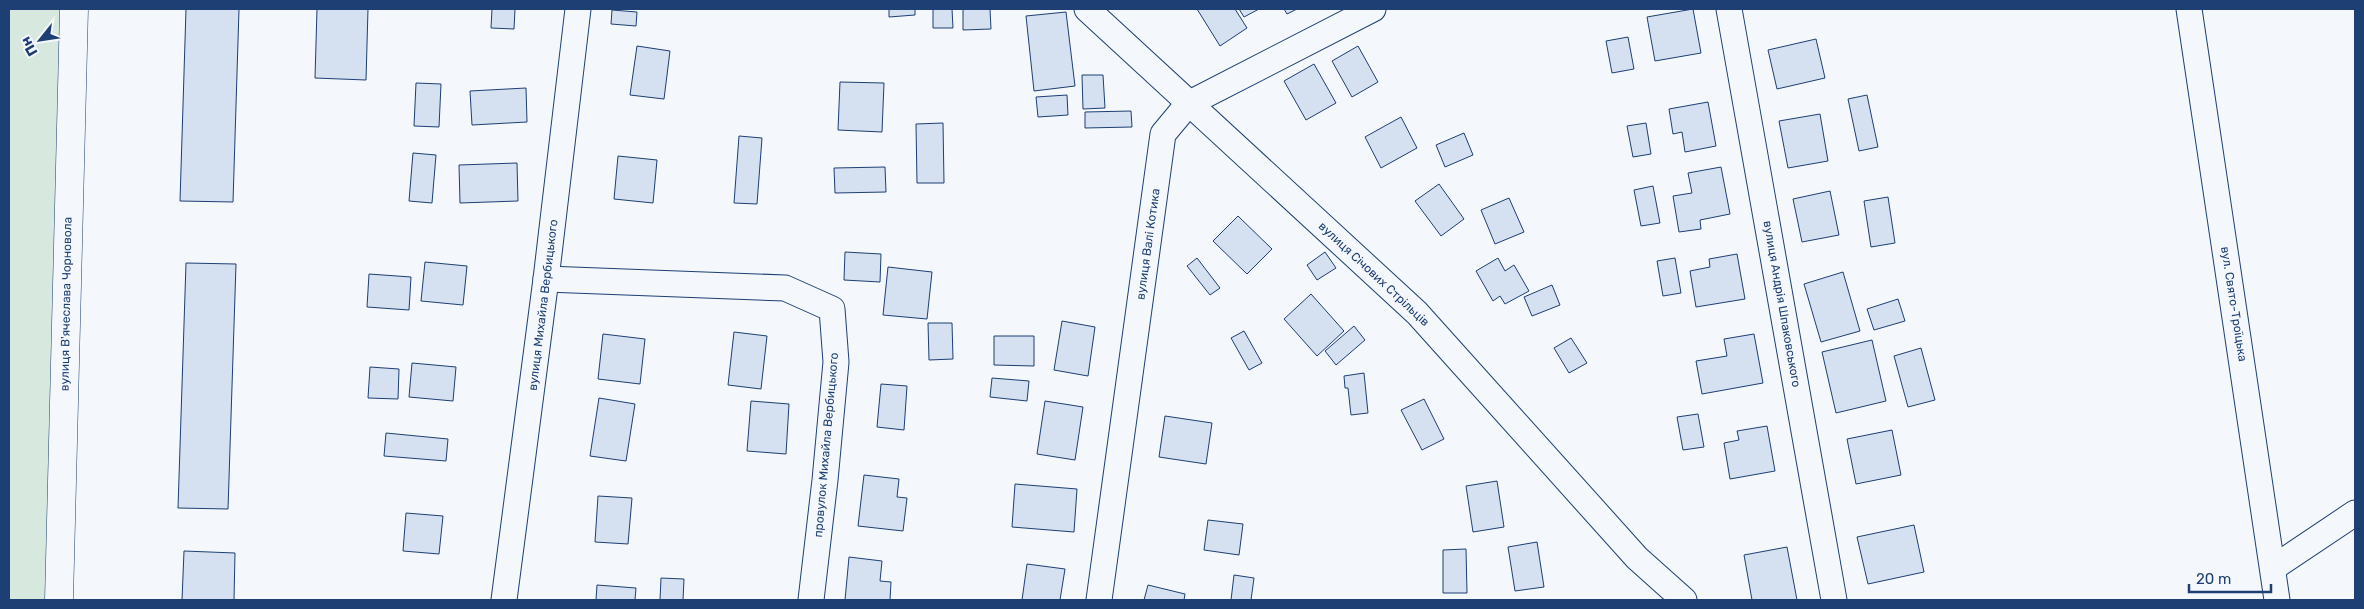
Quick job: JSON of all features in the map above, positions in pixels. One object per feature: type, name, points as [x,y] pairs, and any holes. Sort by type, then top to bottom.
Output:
[{"type":"street","name":"вулиця В'ячеслава Чорновола","points":[[59,600],[74,9]]},
{"type":"street","name":"вулиця Михайла Вербицького","points":[[504,600],[546,279],[578,9]]},
{"type":"street","name":"вулиця Січових Стрільців","points":[[1087,9],[1417,313],[1637,558],[1684,600]]},
{"type":"street","name":"вулиця Валі Котика","points":[[1100,600],[1163,134],[1188,104],[1374,9]]},
{"type":"street","name":"вулиця Андрія Шпаковського","points":[[1729,9],[1834,600]]},
{"type":"street","name":"вул. Свято-Троїцька","points":[[2189,9],[2277,600]]},
{"type":"street","name":"провулок Михайла Вербицького","points":[[546,279],[785,288],[832,309],[836,362],[811,600]]},
{"type":"street","points":[[2273,568],[2355,513]]},
{"type":"shaded area","points":[[9,9],[74,9],[59,600],[9,600]]},
{"type":"building","points":[[186,9],[239,9],[233,202],[180,201]]},
{"type":"building","points":[[317,9],[368,9],[366,80],[315,78]]},
{"type":"building","points":[[492,9],[515,9],[514,29],[491,28]]},
{"type":"building","points":[[889,9],[915,9],[915,15],[889,17]]},
{"type":"building","points":[[933,9],[952,9],[953,28],[933,28]]},
{"type":"building","points":[[963,9],[990,9],[991,29],[963,30]]},
{"type":"building","points":[[1197,9],[1235,9],[1247,28],[1220,46]]},
{"type":"building","points":[[1239,9],[1259,9],[1244,17]]},
{"type":"building","points":[[1284,9],[1297,9],[1287,14]]},
{"type":"building","points":[[1693,9],[1701,53],[1655,61],[1647,17]]},
{"type":"building","points":[[612,10],[637,12],[636,26],[611,24]]},
{"type":"building","points":[[1066,12],[1075,86],[1034,91],[1026,16]]},
{"type":"building","points":[[1628,37],[1634,69],[1612,73],[1606,41]]},
{"type":"building","points":[[1816,39],[1825,78],[1777,89],[1768,50]]},
{"type":"building","points":[[637,46],[670,51],[664,99],[630,95]]},
{"type":"building","points":[[1358,46],[1378,82],[1352,97],[1332,61]]},
{"type":"building","points":[[1314,64],[1336,103],[1306,120],[1284,81]]},
{"type":"building","points":[[1082,75],[1103,75],[1105,108],[1083,109]]},
{"type":"building","points":[[840,82],[884,83],[882,132],[838,130]]},
{"type":"building","points":[[416,83],[441,84],[439,127],[414,126]]},
{"type":"building","points":[[526,88],[527,122],[472,125],[470,91]]},
{"type":"building","points":[[1067,95],[1068,115],[1038,117],[1036,97]]},
{"type":"building","points":[[1867,95],[1878,147],[1859,151],[1848,99]]},
{"type":"building","points":[[1708,102],[1716,146],[1685,152],[1682,132],[1673,134],[1669,109]]},
{"type":"building","points":[[1131,111],[1132,127],[1085,128],[1085,112]]},
{"type":"building","points":[[1820,114],[1828,161],[1788,168],[1779,121]]},
{"type":"building","points":[[1401,117],[1417,148],[1381,168],[1365,137]]},
{"type":"building","points":[[943,123],[944,183],[917,183],[916,124]]},
{"type":"building","points":[[1646,123],[1651,154],[1633,157],[1627,126]]},
{"type":"building","points":[[1464,133],[1473,155],[1445,167],[1436,145]]},
{"type":"building","points":[[739,136],[762,138],[757,204],[734,203]]},
{"type":"building","points":[[413,153],[436,155],[432,203],[409,201]]},
{"type":"building","points":[[618,156],[657,160],[653,203],[614,199]]},
{"type":"building","points":[[517,163],[518,201],[460,203],[459,165]]},
{"type":"building","points":[[885,167],[886,192],[835,193],[834,168]]},
{"type":"building","points":[[1721,167],[1730,214],[1700,220],[1701,229],[1679,232],[1673,196],[1692,193],[1688,173]]},
{"type":"building","points":[[1439,184],[1464,219],[1441,236],[1415,201]]},
{"type":"building","points":[[1653,186],[1660,223],[1641,226],[1634,190]]},
{"type":"building","points":[[1830,191],[1839,235],[1802,242],[1793,199]]},
{"type":"building","points":[[1888,197],[1895,243],[1871,247],[1864,201]]},
{"type":"building","points":[[1509,198],[1524,232],[1495,244],[1481,210]]},
{"type":"building","points":[[1238,216],[1272,249],[1247,274],[1213,241]]},
{"type":"building","points":[[845,252],[881,254],[880,282],[844,280]]},
{"type":"building","points":[[1325,252],[1336,268],[1317,280],[1307,265]]},
{"type":"building","points":[[1737,254],[1745,299],[1696,307],[1690,271],[1710,267],[1709,259]]},
{"type":"building","points":[[1197,258],[1220,288],[1210,295],[1187,266]]},
{"type":"building","points":[[1498,258],[1505,271],[1514,265],[1529,291],[1505,304],[1500,296],[1493,301],[1476,271]]},
{"type":"building","points":[[1675,258],[1681,293],[1663,296],[1657,261]]},
{"type":"building","points":[[425,262],[467,266],[463,305],[421,301]]},
{"type":"building","points":[[186,263],[236,264],[228,509],[178,508]]},
{"type":"building","points":[[888,267],[932,272],[927,319],[883,315]]},
{"type":"building","points":[[1843,272],[1860,331],[1821,342],[1804,284]]},
{"type":"building","points":[[369,274],[411,277],[409,310],[367,307]]},
{"type":"building","points":[[1552,285],[1560,305],[1532,316],[1524,297]]},
{"type":"building","points":[[1311,294],[1344,331],[1317,356],[1284,319]]},
{"type":"building","points":[[1898,299],[1905,321],[1874,330],[1867,309]]},
{"type":"building","points":[[1062,321],[1095,327],[1088,376],[1054,370]]},
{"type":"building","points":[[928,323],[952,323],[953,359],[929,360]]},
{"type":"building","points":[[1354,326],[1365,340],[1336,365],[1325,351]]},
{"type":"building","points":[[1244,331],[1262,363],[1249,370],[1231,338]]},
{"type":"building","points":[[734,332],[767,336],[761,389],[728,385]]},
{"type":"building","points":[[603,334],[645,339],[640,384],[598,379]]},
{"type":"building","points":[[1754,334],[1763,383],[1702,394],[1696,361],[1727,356],[1724,339]]},
{"type":"building","points":[[994,336],[1034,336],[1034,366],[994,365]]},
{"type":"building","points":[[1571,338],[1587,363],[1569,373],[1554,348]]},
{"type":"building","points":[[1872,340],[1886,401],[1836,413],[1822,352]]},
{"type":"building","points":[[1921,348],[1935,400],[1908,407],[1894,356]]},
{"type":"building","points":[[412,363],[456,367],[453,401],[409,397]]},
{"type":"building","points":[[370,367],[399,369],[398,399],[368,398]]},
{"type":"building","points":[[1364,373],[1368,413],[1351,415],[1348,388],[1345,388],[1344,376]]},
{"type":"building","points":[[992,378],[1029,381],[1027,401],[990,397]]},
{"type":"building","points":[[881,384],[907,386],[904,430],[877,427]]},
{"type":"building","points":[[599,398],[635,404],[626,461],[590,456]]},
{"type":"building","points":[[1424,399],[1444,439],[1422,450],[1401,410]]},
{"type":"building","points":[[751,401],[789,404],[786,454],[747,451]]},
{"type":"building","points":[[1045,401],[1083,407],[1075,460],[1037,454]]},
{"type":"building","points":[[1698,414],[1704,447],[1683,450],[1677,417]]},
{"type":"building","points":[[1165,416],[1212,423],[1206,464],[1159,457]]},
{"type":"building","points":[[1767,426],[1775,471],[1730,479],[1724,443],[1739,440],[1737,431]]},
{"type":"building","points":[[1892,430],[1901,475],[1856,484],[1847,439]]},
{"type":"building","points":[[386,433],[448,439],[446,461],[384,456]]},
{"type":"building","points":[[864,475],[899,479],[897,497],[907,498],[903,531],[858,526]]},
{"type":"building","points":[[1497,481],[1504,527],[1473,532],[1466,486]]},
{"type":"building","points":[[1015,484],[1077,489],[1074,532],[1012,527]]},
{"type":"building","points":[[598,496],[632,498],[628,544],[595,542]]},
{"type":"building","points":[[406,513],[443,516],[439,554],[403,551]]},
{"type":"building","points":[[1208,520],[1243,524],[1239,555],[1204,550]]},
{"type":"building","points":[[1914,525],[1924,572],[1868,584],[1857,537]]},
{"type":"building","points":[[1537,542],[1544,587],[1515,591],[1508,547]]},
{"type":"building","points":[[1787,547],[1797,600],[1752,600],[1744,555]]},
{"type":"building","points":[[1466,549],[1467,593],[1443,593],[1443,550]]},
{"type":"building","points":[[184,551],[235,553],[234,600],[182,600]]},
{"type":"building","points":[[849,557],[882,561],[880,581],[891,582],[890,600],[845,600]]},
{"type":"building","points":[[1027,564],[1065,569],[1060,600],[1022,600]]},
{"type":"building","points":[[1234,575],[1254,578],[1251,600],[1231,600]]},
{"type":"building","points":[[661,578],[684,579],[683,600],[660,600]]},
{"type":"building","points":[[597,585],[636,588],[635,600],[596,600]]},
{"type":"building","points":[[1148,585],[1185,594],[1184,600],[1144,600]]}]
